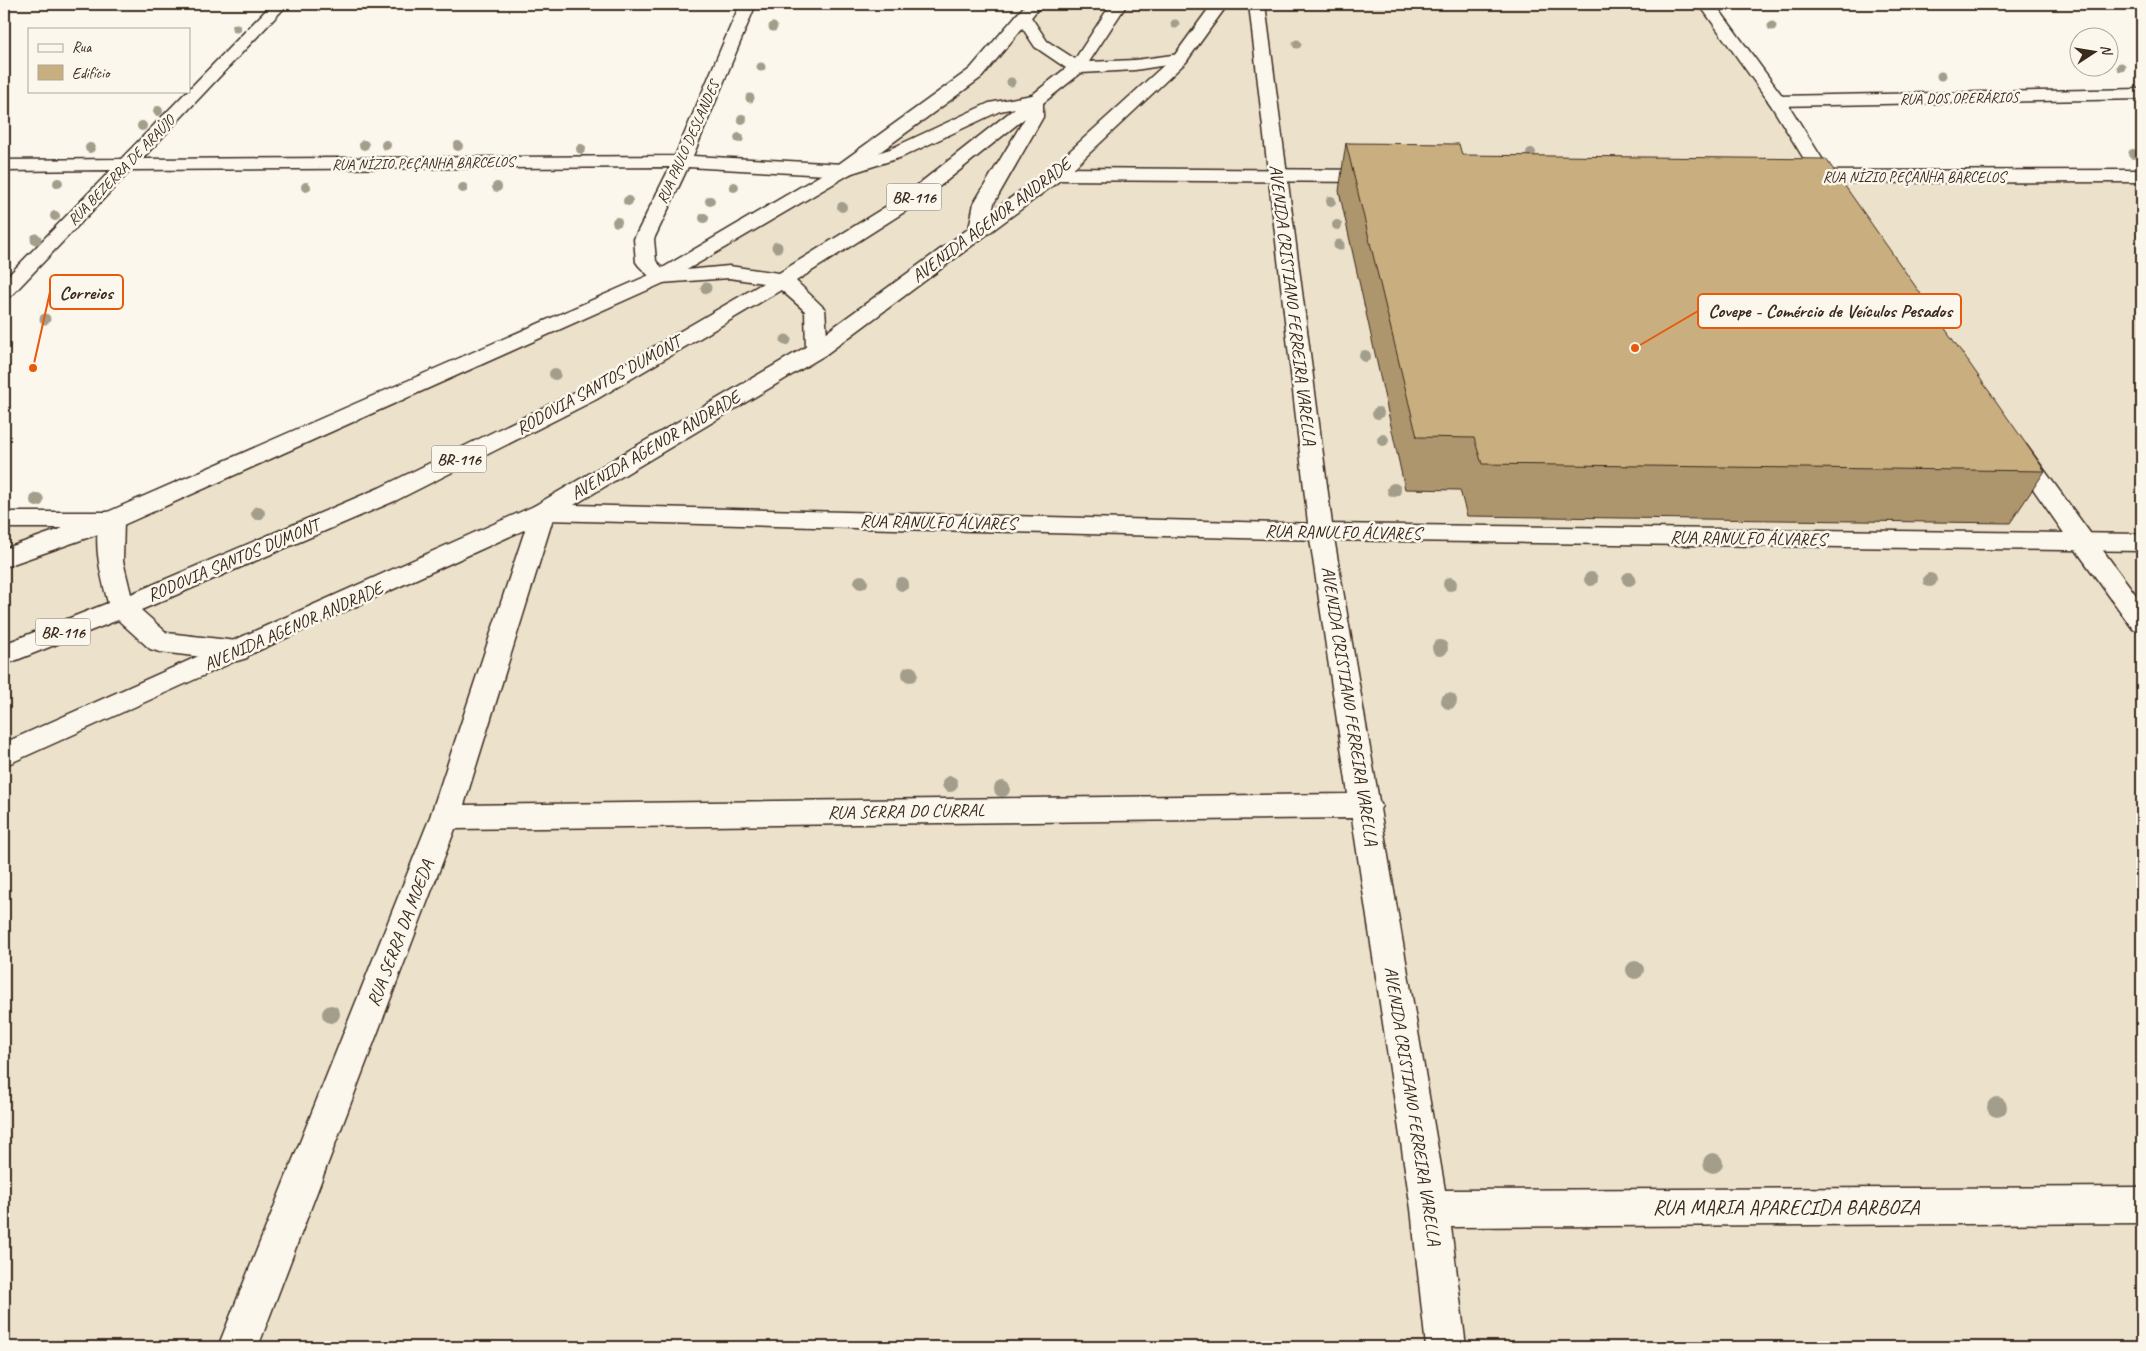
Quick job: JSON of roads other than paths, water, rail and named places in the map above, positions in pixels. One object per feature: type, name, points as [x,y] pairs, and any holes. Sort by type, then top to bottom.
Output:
[{"type":"main road","name":"RUA BEZERRA DE ARAÚJO","points":[[4,292],[280,4]]},
{"type":"main road","name":"RUA PAULO DESLANDES","points":[[661,277],[646,262],[644,239],[682,161],[748,4]]},
{"type":"main road","name":"RODOVIA SANTOS DUMONT","points":[[4,655],[122,608],[388,494],[580,399],[783,280],[913,198],[1077,68],[1119,4]]},
{"type":"main road","name":"AVENIDA AGENOR ANDRADE","points":[[4,755],[543,512],[816,350],[978,229],[1056,174],[1180,59],[1220,4]]},
{"type":"main road","name":"AVENIDA CRISTIANO FERREIRA VARELLA","points":[[1257,4],[1276,175],[1321,532],[1430,1209],[1446,1347]]},
{"type":"main road","points":[[1707,4],[1776,101],[1841,202]]},
{"type":"main road","points":[[4,558],[112,520],[661,277],[843,170],[976,73],[1028,11],[1041,44],[1077,68],[1135,65],[1180,59]]},
{"type":"main road","name":"RUA DOS OPERÁRIOS","points":[[1776,101],[2142,94]]},
{"type":"main road","points":[[843,170],[896,153],[995,108],[1035,100],[1034,117],[984,203],[978,229]]},
{"type":"main road","name":"RUA NÍZIO PEÇANHA BARCELOS","points":[[4,165],[125,166],[682,161],[843,170]]},
{"type":"main road","points":[[1056,174],[1396,176]]},
{"type":"main road","name":"RUA NÍZIO PEÇANHA BARCELOS","points":[[1784,177],[2142,176]]},
{"type":"main road","points":[[661,277],[729,272],[783,280],[815,310],[816,350]]},
{"type":"main road","points":[[2009,437],[2142,622]]},
{"type":"main road","name":"RUA RANULFO ÁLVARES","points":[[543,512],[1321,532],[2142,543]]},
{"type":"main road","name":"RUA SERRA DA MOEDA","points":[[238,1347],[445,817],[543,512]]},
{"type":"main road","points":[[4,520],[112,520]]},
{"type":"main road","points":[[112,520],[110,561],[122,608],[160,642],[238,651]]},
{"type":"main road","name":"RUA SERRA DO CURRAL","points":[[445,817],[1366,806]]},
{"type":"main road","name":"RUA MARIA APARECIDA BARBOZA","points":[[1430,1209],[2142,1205]]},
{"type":"place","name":"Covepe - Comércio de Veículos Pesados","points":[[1635,348]]},
{"type":"place","name":"Correios","points":[[33,368]]}]
